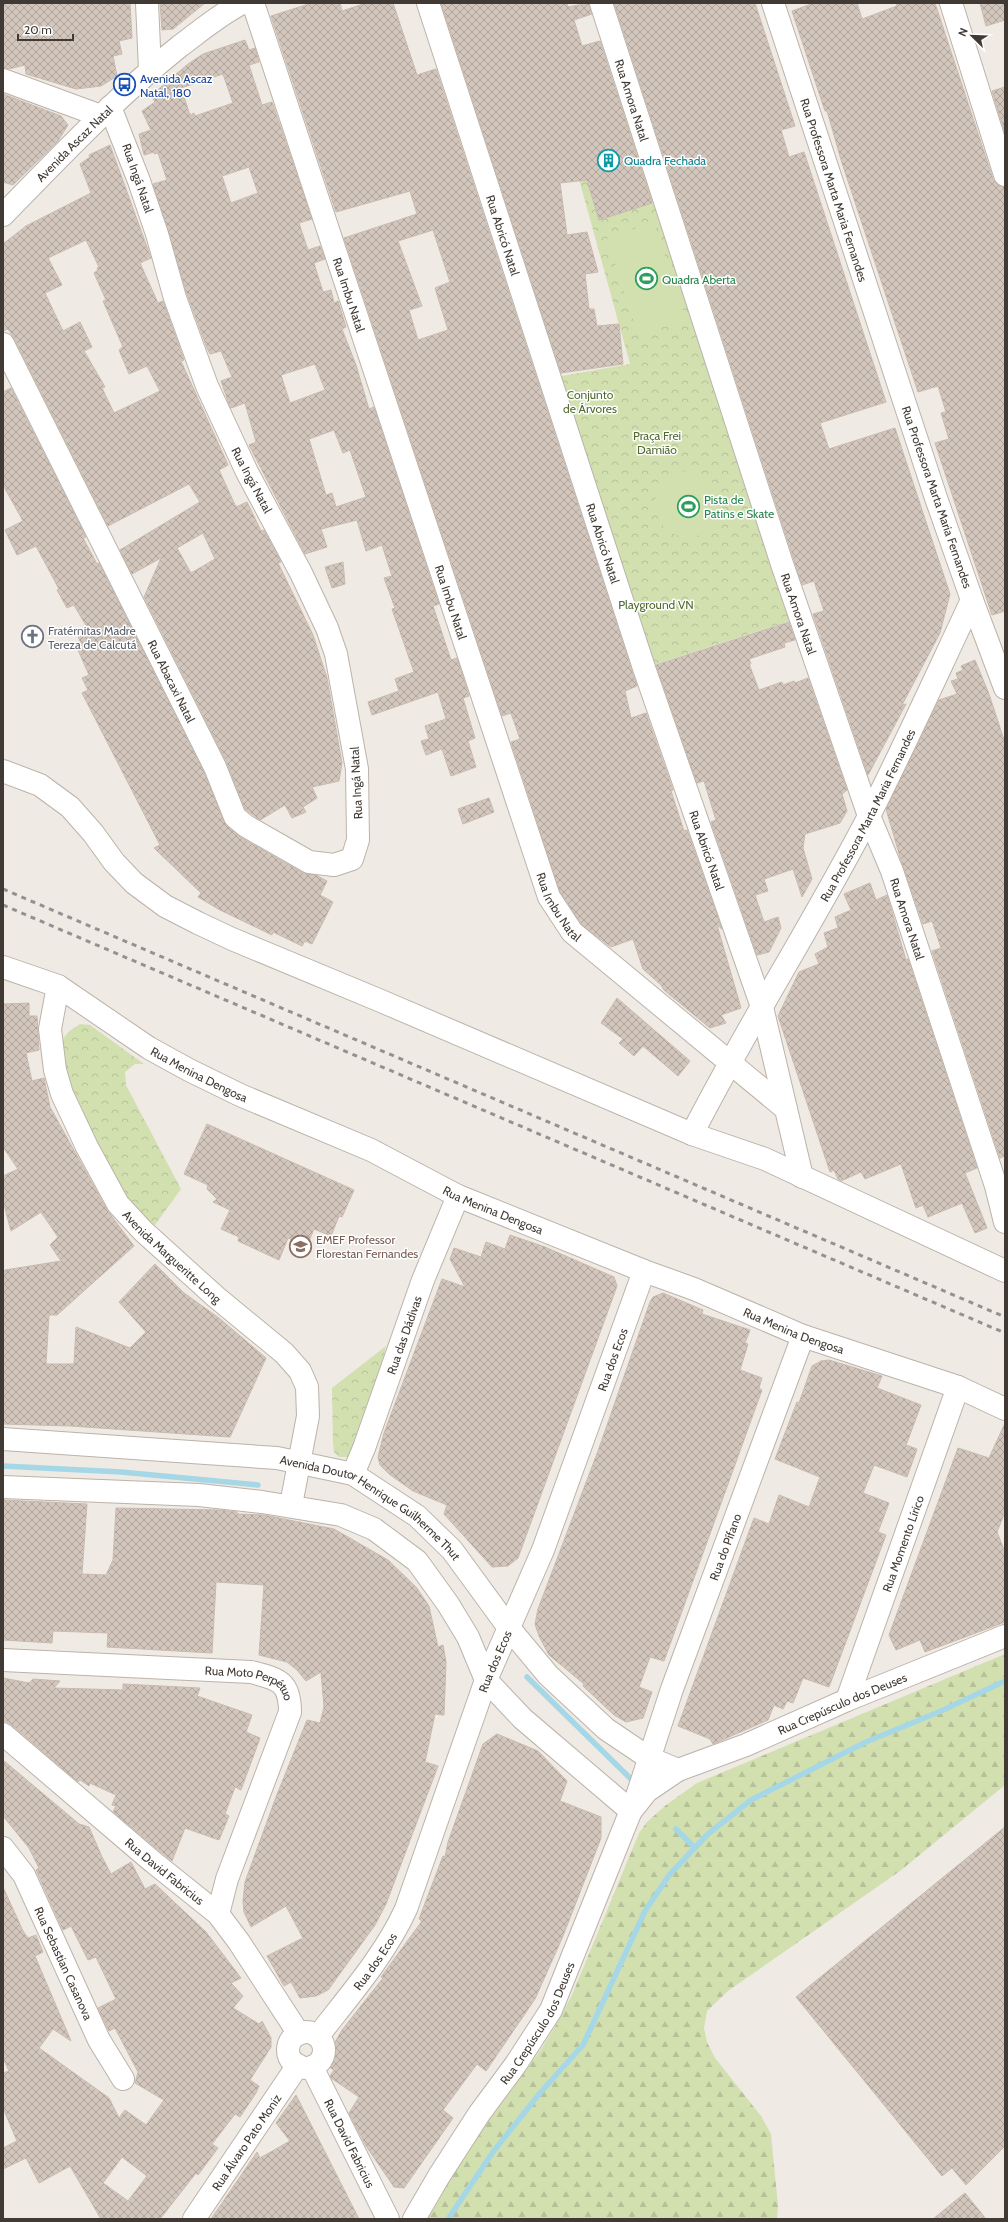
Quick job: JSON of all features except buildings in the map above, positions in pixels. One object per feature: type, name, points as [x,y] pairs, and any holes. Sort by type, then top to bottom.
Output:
[{"type":"street","points":[[147,3],[150,70]]},
{"type":"street","name":"Avenida Ascaz Natal","points":[[3,215],[105,112],[150,70],[222,14],[242,3]]},
{"type":"street","name":"Rua Imbu Natal","points":[[253,3],[549,897],[558,914],[572,932],[786,1109]]},
{"type":"street","name":"Rua Abricó Natal","points":[[428,3],[644,668],[762,1007],[802,1177]]},
{"type":"street","name":"Rua Amora Natal","points":[[601,3],[782,564],[869,816],[892,872],[1001,1185],[1005,1222]]},
{"type":"street","name":"Rua Professora Marta Maria Fernandes","points":[[692,1134],[728,1062],[762,1007],[869,816],[972,600],[929,476],[773,3]]},
{"type":"street","points":[[951,3],[1005,175]]},
{"type":"street","points":[[3,80],[105,112]]},
{"type":"street","name":"Rua Ingá Natal","points":[[105,112],[139,181],[157,234],[175,298],[206,386],[244,466],[301,573],[327,628],[336,654],[358,769],[358,840],[352,859]]},
{"type":"street","name":"Rua Abacaxi Natal","points":[[3,344],[215,767],[235,816],[246,826],[309,862],[334,865],[352,859]]},
{"type":"street","points":[[972,600],[1002,666],[1005,688]]},
{"type":"street","points":[[3,771],[40,785],[70,807],[93,833],[114,862],[134,883],[165,906],[232,939],[692,1134],[765,1159],[1005,1271]]},
{"type":"street","name":"Rua Menina Dengosa","points":[[3,967],[58,986],[149,1048],[189,1070],[240,1095],[371,1150],[458,1196],[644,1271],[694,1289],[803,1336],[958,1387],[1005,1409]]},
{"type":"street","name":"Avenida Margueritte Long","points":[[58,986],[50,1029],[55,1070],[62,1094],[87,1147],[118,1204],[143,1231],[216,1297],[284,1353],[300,1371],[307,1387],[308,1416],[291,1505]]},
{"type":"street","name":"Rua das Dádivas","points":[[353,1474],[364,1448],[423,1280],[458,1196]]},
{"type":"street","name":"Rua dos Ecos","points":[[308,2035],[354,1990],[397,1928],[434,1829],[486,1680],[543,1550],[644,1271]]},
{"type":"street","name":"Rua do Pífano","points":[[649,1758],[803,1336]]},
{"type":"street","name":"Rua Momento Lírico","points":[[847,1700],[958,1387]]},
{"type":"street","name":"Avenida Doutor Henrique Guilherme Thut","points":[[3,1439],[277,1458],[353,1474],[417,1516],[452,1550],[509,1628],[548,1675],[606,1729],[649,1758]]},
{"type":"street","name":"Avenida Doutor Henrique Guilherme Thut","points":[[3,1487],[199,1495],[291,1505],[340,1515],[374,1529],[417,1561],[448,1604],[468,1637],[486,1680],[523,1719],[631,1811]]},
{"type":"street","points":[[374,1529],[392,1501]]},
{"type":"street","name":"Rua Crepúsculo dos Deuses","points":[[631,1811],[647,1791],[678,1770],[746,1746],[847,1700],[1005,1636]]},
{"type":"street","name":"Rua Moto Perpétuo","points":[[3,1660],[251,1672],[273,1678],[284,1686],[290,1697],[290,1712],[227,1880],[218,1914]]},
{"type":"street","name":"Rua David Fabricius","points":[[3,1734],[153,1862],[218,1914],[308,2035]]},
{"type":"street","points":[[649,1758],[678,1770]]},
{"type":"street","name":"Rua Crepúsculo dos Deuses","points":[[414,2219],[439,2176],[479,2114],[516,2064],[551,2010],[631,1811],[649,1758]]},
{"type":"street","name":"Rua Sebastian Casanova","points":[[3,1848],[24,1875],[99,2040],[123,2079]]},
{"type":"street","points":[[308,2035],[322,2040],[324,2051],[320,2061],[305,2066],[290,2057],[289,2046],[291,2041],[308,2035]]},
{"type":"street","name":"Rua David Fabricius","points":[[305,2066],[388,2219]]},
{"type":"street","name":"Rua Álvaro Pato Moniz","points":[[194,2219],[305,2066]]},
{"type":"green space","name":"Praça Frei Damião","points":[[630,89],[799,618],[644,668],[550,378],[630,364],[561,114]]},
{"type":"green space","name":"Quadra Aberta","points":[[654,222],[686,320],[638,335],[607,238]]},
{"type":"green space","name":"Pista de Patins e Skate","points":[[688,471],[701,474],[711,481],[718,491],[721,504],[718,517],[711,527],[701,534],[688,537],[675,534],[665,527],[658,517],[655,504],[658,491],[665,481],[675,474]]},
{"type":"green space","points":[[80,1024],[90,1025],[144,1064],[135,1064],[125,1072],[126,1085],[181,1189],[155,1225],[134,1207],[113,1175],[88,1128],[68,1080],[63,1059],[62,1044],[66,1034]]},
{"type":"green space","points":[[386,1346],[363,1442],[353,1457],[339,1457],[334,1452],[333,1443],[332,1388]]},
{"type":"green space","points":[[1005,1654],[1005,1785],[900,1871],[728,1991],[707,2011],[704,2028],[707,2042],[715,2058],[761,2116],[771,2134],[778,2206],[777,2219],[428,2219],[467,2151],[540,2051],[556,2025],[572,1995],[639,1833],[647,1822],[666,1805],[697,1783]]},
{"type":"waterway","points":[[3,1466],[121,1472],[258,1485]]},
{"type":"waterway","points":[[527,1677],[631,1779]]},
{"type":"waterway","points":[[448,2219],[493,2152],[540,2093],[583,2045],[645,1911],[670,1874],[708,1834],[751,1800],[866,1742],[941,1711],[1005,1681]]},
{"type":"waterway","points":[[676,1829],[695,1848]]},
{"type":"railway","points":[[3,889],[1005,1317]]},
{"type":"railway","points":[[3,905],[1005,1333]]},
{"type":"place","name":"Avenida Ascaz Natal, 180","points":[[124,85]]},
{"type":"place","name":"Quadra Fechada","points":[[609,160]]},
{"type":"place","name":"Quadra Aberta","points":[[646,279]]},
{"type":"place","name":"Pista de Patins e Skate","points":[[688,506]]},
{"type":"place","name":"Fratérnitas Madre Tereza de Calcutá","points":[[32,637]]},
{"type":"place","name":"EMEF Professor Florestan Fernandes","points":[[301,1246]]},
{"type":"park label","name":"Conjunto de Árvores","points":[[590,401]]},
{"type":"park label","name":"Playground VN","points":[[656,604]]}]
